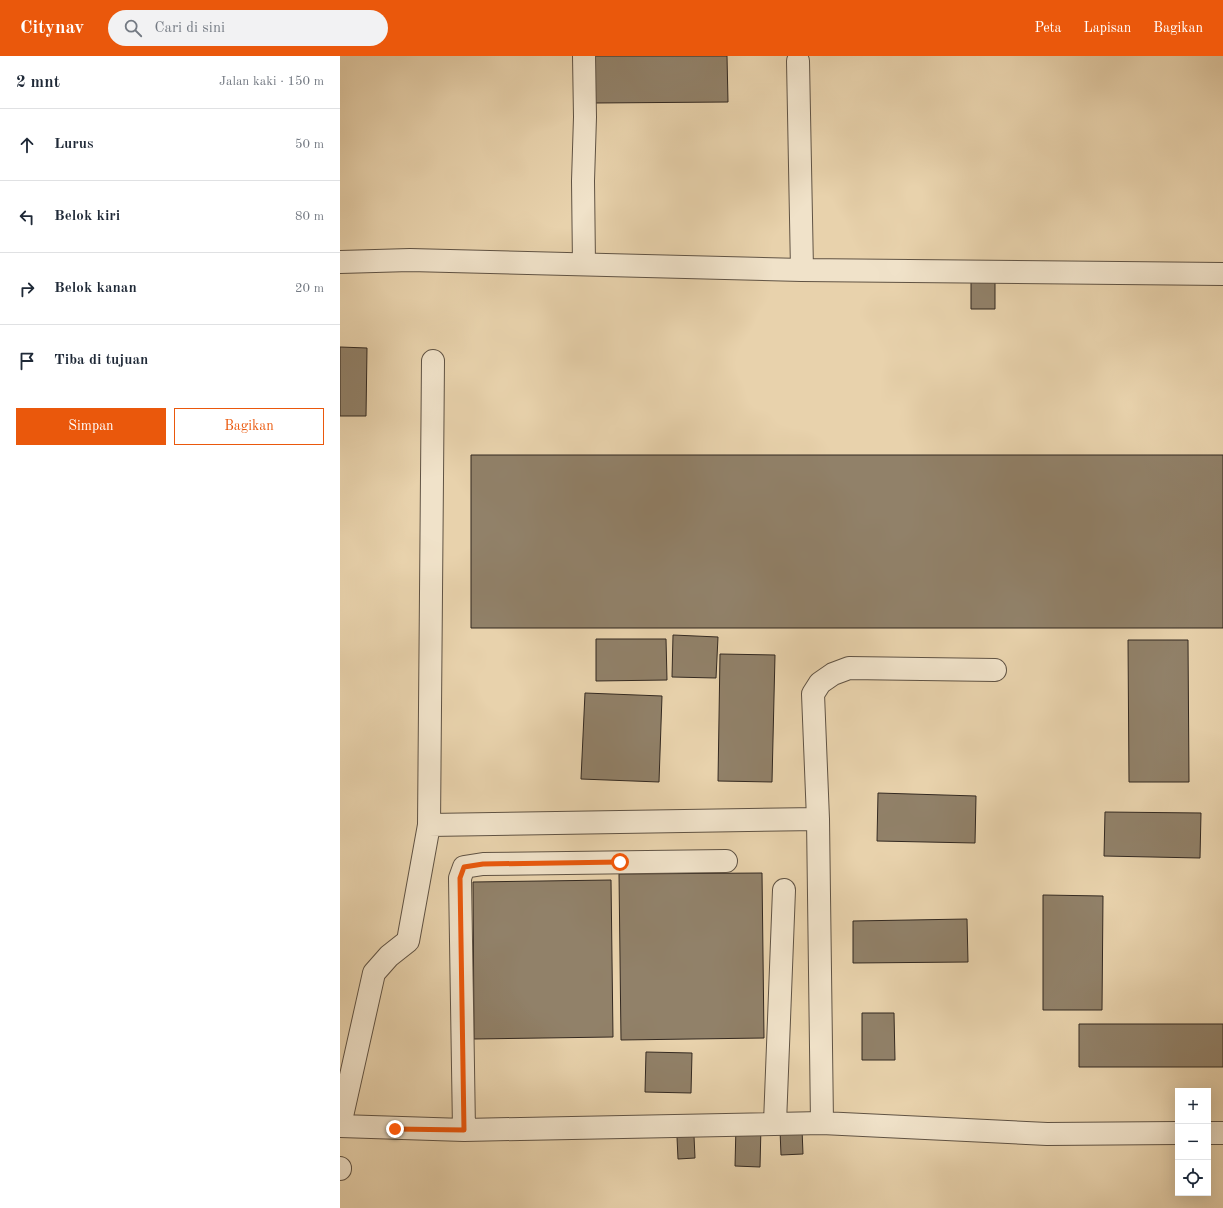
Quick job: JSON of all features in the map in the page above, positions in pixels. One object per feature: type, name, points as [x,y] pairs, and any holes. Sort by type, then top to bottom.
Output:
[{"type":"lane","points":[[584,56],[584,264]]},
{"type":"lane","points":[[798,61],[802,270]]},
{"type":"lane","points":[[340,262],[410,260],[802,270],[1223,274]]},
{"type":"lane","points":[[433,361],[429,825],[408,941],[389,956],[374,974],[340,1126],[464,1130],[822,1123],[1047,1134],[1175,1133]]},
{"type":"lane","points":[[822,1123],[818,818],[813,694],[820,683],[833,674],[849,668],[995,670]]},
{"type":"lane","points":[[429,825],[818,818]]},
{"type":"lane","points":[[464,1130],[460,878],[464,867],[483,864],[726,861]]},
{"type":"lane","points":[[774,1123],[784,890]]},
{"type":"lane","points":[[1211,1133],[1223,1133]]},
{"type":"building","points":[[595,56],[727,56],[728,102],[595,103]]},
{"type":"building","points":[[971,279],[995,279],[995,309],[971,309]]},
{"type":"building","points":[[340,347],[367,348],[366,416],[340,416]]},
{"type":"building","points":[[471,455],[1223,455],[1223,628],[471,628]]},
{"type":"building","points":[[673,635],[718,637],[716,678],[672,677]]},
{"type":"building","points":[[596,639],[666,639],[667,680],[596,681]]},
{"type":"building","points":[[1128,640],[1188,640],[1189,782],[1129,782]]},
{"type":"building","points":[[720,654],[775,655],[772,782],[718,781]]},
{"type":"building","points":[[585,693],[662,696],[659,782],[581,779]]},
{"type":"building","points":[[878,793],[976,796],[975,843],[877,841]]},
{"type":"building","points":[[1105,812],[1201,813],[1200,858],[1104,856]]},
{"type":"building","points":[[762,873],[764,1038],[621,1040],[619,874]]},
{"type":"building","points":[[611,880],[613,1037],[474,1039],[473,882]]},
{"type":"building","points":[[1043,895],[1103,896],[1102,1010],[1043,1010]]},
{"type":"building","points":[[967,919],[968,962],[853,963],[853,921]]},
{"type":"building","points":[[862,1013],[894,1013],[895,1060],[862,1060]]},
{"type":"building","points":[[1079,1024],[1223,1024],[1223,1067],[1079,1067]]},
{"type":"building","points":[[646,1052],[692,1053],[691,1093],[645,1092]]},
{"type":"building","points":[[736,1126],[761,1126],[760,1167],[735,1166]]},
{"type":"building","points":[[802,1129],[803,1154],[781,1155],[780,1130]]},
{"type":"building","points":[[694,1136],[695,1158],[678,1159],[677,1137]]},
{"type":"route","points":[[395,1129],[464,1130],[460,878],[464,867],[483,864],[620,862]]}]
